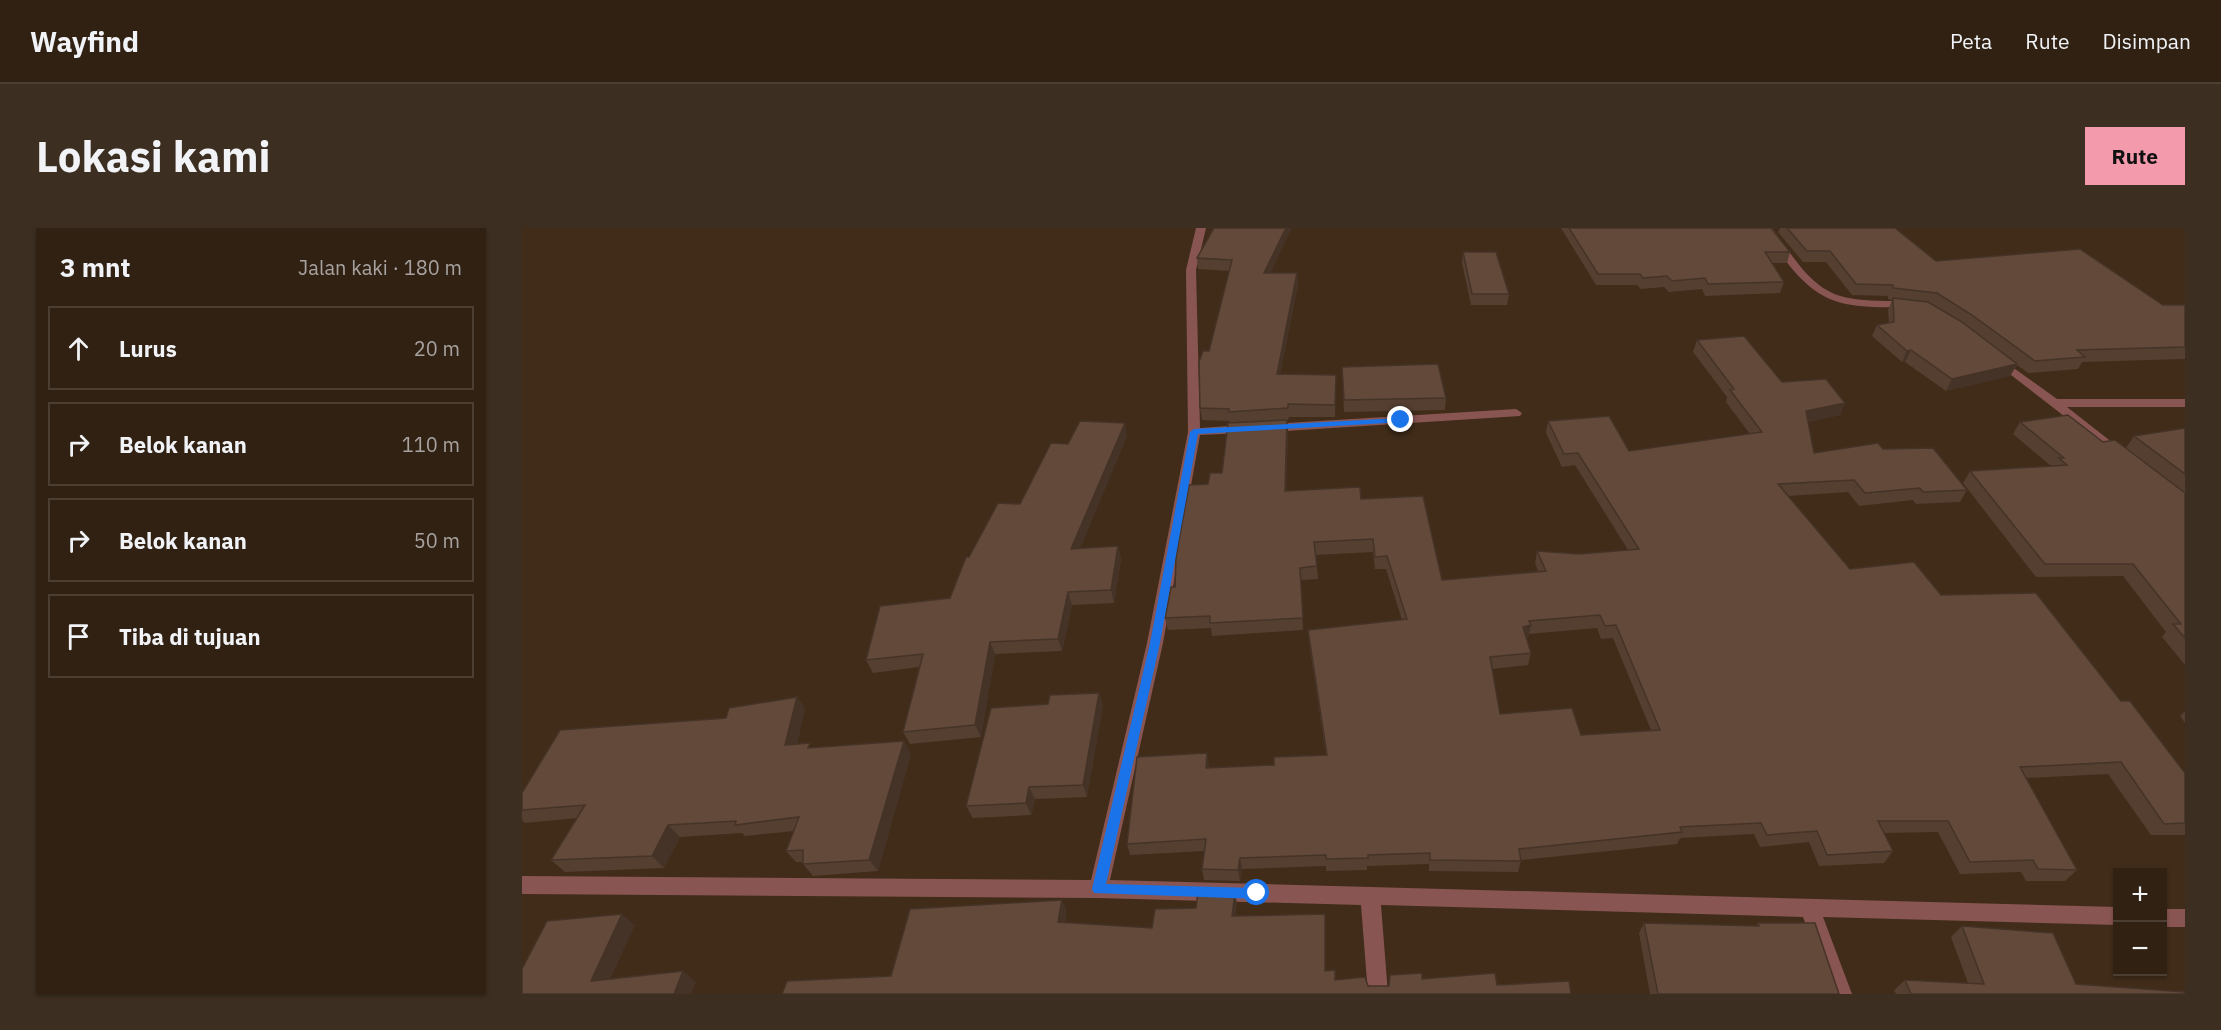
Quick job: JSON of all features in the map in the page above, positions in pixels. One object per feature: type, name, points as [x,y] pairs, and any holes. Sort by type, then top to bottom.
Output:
[{"type":"street","points":[[1098,889],[1155,643],[1194,432],[1191,282],[1201,228]]},
{"type":"street","points":[[1767,228],[1814,287],[1826,294],[1848,300],[1917,306]]},
{"type":"street","points":[[1986,350],[2130,460]]},
{"type":"street","points":[[2056,403],[2185,403]]},
{"type":"street","points":[[1194,432],[1516,413]]},
{"type":"street","points":[[522,885],[1098,889],[2113,916]]},
{"type":"street","points":[[1370,896],[1378,994]]},
{"type":"street","points":[[1809,906],[1842,994]]},
{"type":"street","points":[[2167,918],[2185,918]]},
{"type":"building","points":[[1214,228],[1286,228],[1264,273],[1297,273],[1277,374],[1336,375],[1335,405],[1288,404],[1288,408],[1229,412],[1229,409],[1200,408],[1199,362],[1203,351],[1209,351],[1232,260],[1197,258]]},
{"type":"building","points":[[1569,228],[1771,228],[1790,252],[1765,252],[1784,282],[1708,284],[1705,278],[1672,281],[1667,276],[1643,278],[1640,274],[1598,274]]},
{"type":"building","points":[[1787,228],[1895,228],[1936,261],[2080,249],[2163,305],[2185,305],[2185,347],[2077,350],[2085,357],[2035,361],[1972,315],[1937,293],[1893,288],[1893,285],[1856,284],[1830,251],[1807,251]]},
{"type":"building","points":[[1463,252],[1496,252],[1509,294],[1472,294]]},
{"type":"building","points":[[1893,298],[1928,302],[1962,322],[2017,364],[1952,379],[1911,350],[1907,351],[1877,325],[1894,322]]},
{"type":"building","points":[[1744,336],[1782,382],[1826,379],[1845,403],[1806,411],[1814,453],[1878,443],[1883,449],[1933,448],[1967,490],[1923,492],[1920,488],[1865,493],[1854,480],[1778,484],[1850,569],[1914,562],[1941,595],[2036,593],[2121,701],[2130,701],[2185,773],[2185,823],[2164,824],[2121,762],[2020,767],[2077,870],[2038,869],[2033,860],[1970,862],[1948,821],[1878,821],[1893,851],[1827,855],[1817,831],[1767,835],[1761,823],[1680,827],[1682,832],[1519,849],[1521,861],[1430,860],[1430,853],[1326,859],[1326,855],[1240,858],[1238,870],[1202,869],[1206,839],[1127,844],[1137,757],[1207,753],[1206,768],[1274,765],[1274,757],[1327,755],[1308,630],[1407,619],[1387,556],[1375,557],[1373,539],[1314,542],[1317,566],[1300,568],[1303,618],[1210,623],[1210,616],[1165,618],[1171,587],[1175,587],[1176,557],[1189,485],[1208,484],[1210,473],[1222,473],[1228,423],[1287,420],[1285,491],[1360,487],[1361,499],[1423,496],[1442,580],[1546,571],[1537,551],[1579,554],[1639,549],[1578,453],[1564,454],[1548,421],[1609,416],[1629,451],[1762,432],[1730,390],[1734,389],[1697,340]],"holes":[[[1600,615],[1605,626],[1616,625],[1660,730],[1581,735],[1572,708],[1500,714],[1490,657],[1531,653],[1523,627],[1531,625],[1529,621]]]},
{"type":"building","points":[[1438,364],[1446,398],[1344,400],[1342,367]]},
{"type":"building","points":[[2068,415],[2103,442],[2115,440],[2185,493],[2185,638],[2173,624],[2181,624],[2133,564],[2045,564],[1970,471],[2067,465],[2059,458],[2064,458],[2020,422]]},
{"type":"building","points":[[1080,421],[1125,423],[1071,549],[1118,546],[1111,590],[1068,592],[1058,639],[990,642],[975,725],[903,732],[923,654],[866,660],[880,606],[950,598],[966,557],[969,557],[998,503],[1020,504],[1051,443],[1068,444]]},
{"type":"building","points":[[2185,428],[2185,474],[2134,436]]},
{"type":"building","points":[[1099,693],[1083,785],[1029,787],[1026,803],[966,806],[991,708],[1048,704],[1050,695]]},
{"type":"building","points":[[797,697],[785,745],[810,743],[808,748],[904,741],[869,860],[803,864],[803,850],[786,851],[799,817],[735,825],[736,821],[668,825],[652,856],[551,860],[585,805],[522,810],[522,793],[560,730],[726,718],[729,708]]},
{"type":"building","points":[[1198,892],[1235,893],[1232,916],[1325,914],[1325,971],[1335,970],[1335,980],[1365,977],[1368,986],[1389,986],[1390,975],[1422,973],[1422,979],[1495,973],[1497,985],[1569,981],[1571,994],[782,994],[787,981],[891,976],[910,909],[1062,900],[1058,922],[1152,928],[1155,909],[1196,908]]},
{"type":"building","points":[[622,914],[591,981],[683,971],[674,994],[522,994],[522,969],[547,921]]},
{"type":"building","points":[[1644,923],[1759,926],[1758,923],[1815,923],[1839,994],[1658,994]]},
{"type":"building","points":[[1962,926],[2053,933],[2076,984],[2185,992],[2185,994],[1911,994],[1905,980],[1984,984]]},
{"type":"route","points":[[1257,893],[1098,889],[1155,643],[1194,432],[1401,420]]}]
